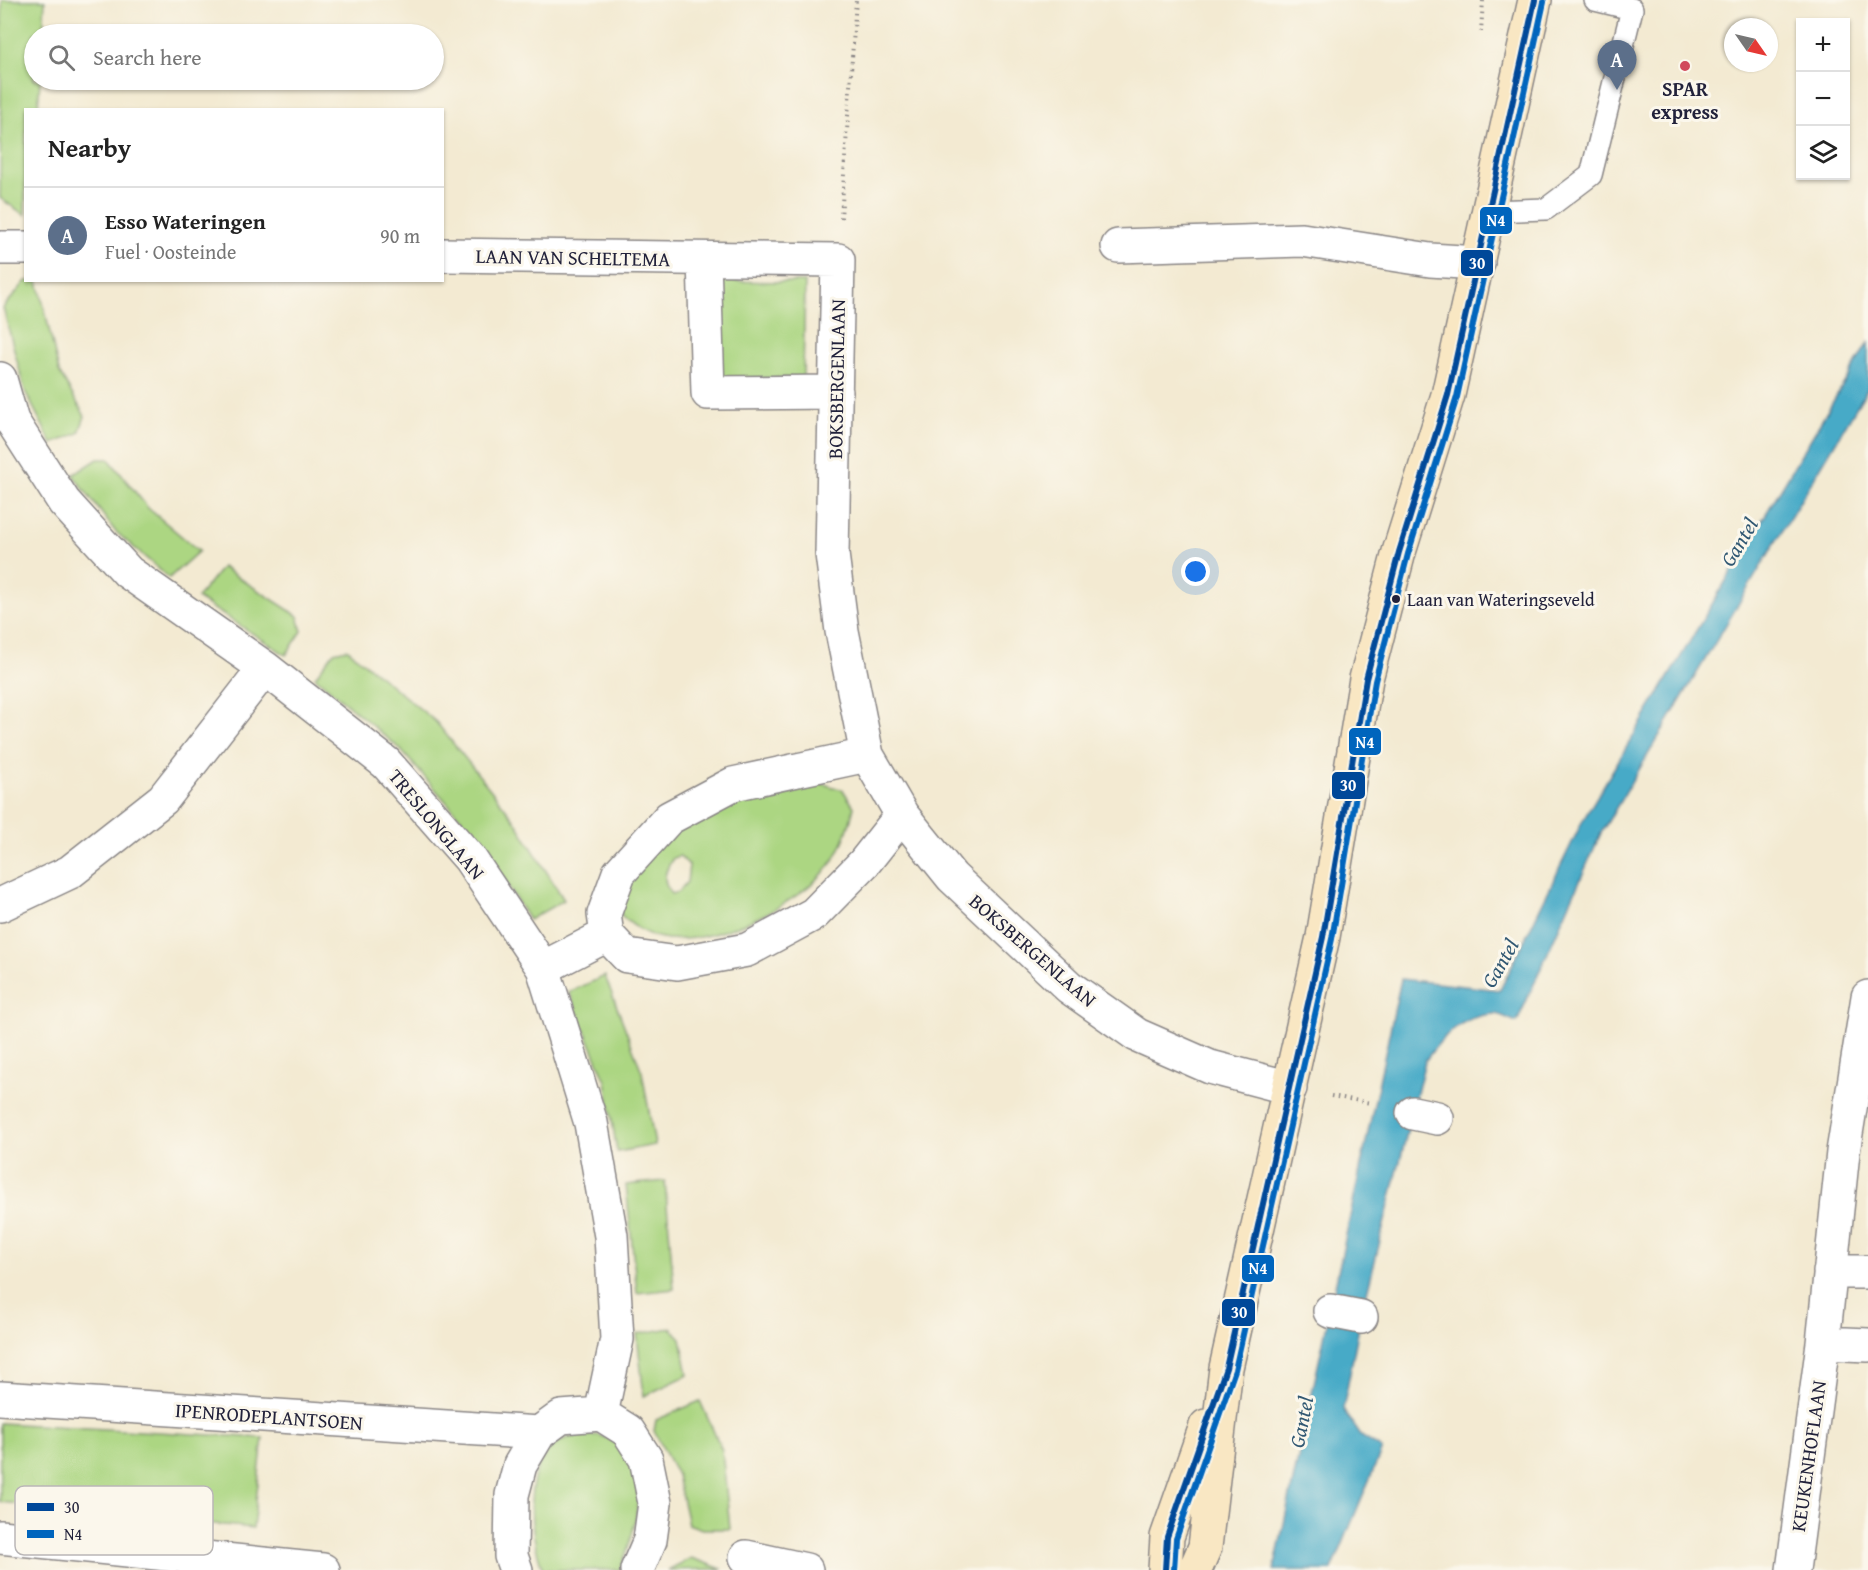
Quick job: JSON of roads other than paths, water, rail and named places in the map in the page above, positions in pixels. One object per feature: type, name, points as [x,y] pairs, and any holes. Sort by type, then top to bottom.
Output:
[{"type":"street","points":[[1195,1570],[1205,1547],[1227,1368],[1323,937],[1366,679],[1399,552],[1445,406],[1535,0]]},
{"type":"street","points":[[1118,246],[1302,240],[1430,260],[1478,263]]},
{"type":"street","points":[[0,248],[24,248]]},
{"type":"street","name":"LAAN VAN SCHELTEMA","points":[[444,255],[838,260]]},
{"type":"street","points":[[704,259],[708,393],[836,392]]},
{"type":"street","name":"BOKSBERGENLAAN","points":[[838,260],[832,554],[843,631],[867,755],[902,815],[952,877],[1069,987],[1137,1035],[1209,1067],[1290,1088]]},
{"type":"street","name":"TRESLONGLAAN","points":[[0,379],[6,424],[64,502],[128,572],[265,668],[386,763],[470,859],[543,968],[591,1123],[611,1236],[617,1339],[601,1414]]},
{"type":"street","points":[[0,905],[70,872],[163,799],[265,668]]},
{"type":"street","points":[[867,755],[733,784],[669,818],[619,873],[604,914],[607,935],[627,956],[677,963],[747,950],[814,914],[864,864],[902,815]]},
{"type":"street","points":[[543,968],[607,935]]},
{"type":"street","name":"KEUKENHOFLAAN","points":[[1793,1570],[1823,1343],[1843,1152],[1868,997]]},
{"type":"street","points":[[1830,1272],[1868,1272]]},
{"type":"street","points":[[1823,1343],[1868,1345]]},
{"type":"street","points":[[1165,1570],[1167,1537],[1227,1368]]},
{"type":"street","name":"IPENRODEPLANTSOEN","points":[[0,1398],[539,1433]]},
{"type":"street","points":[[516,1570],[511,1556],[512,1495],[520,1465],[539,1433],[561,1417],[601,1414],[628,1431],[646,1459],[655,1503],[650,1540],[637,1570]]},
{"type":"street","points":[[0,1537],[15,1539]]},
{"type":"street","points":[[176,1555],[323,1570]]},
{"type":"street","points":[[746,1557],[806,1570]]},
{"type":"lane","points":[[1490,211],[1546,208],[1591,175],[1632,9],[1595,0]]},
{"type":"water","points":[[1868,343],[1868,388],[1601,833],[1517,1022],[1494,1014],[1472,1018],[1446,1036],[1425,1061],[1361,1317],[1343,1409],[1361,1436],[1382,1449],[1332,1570],[1274,1570],[1401,979],[1500,990],[1583,820]]},
{"type":"place","name":"SPAR express","points":[[1685,66]]},
{"type":"place","name":"Esso Wateringen","points":[[1617,90]]},
{"type":"place","name":"Laan van Wateringseveld","points":[[1396,599]]},
{"type":"water label","name":"Gantel","points":[[1739,542]]},
{"type":"water label","name":"Gantel","points":[[1500,963]]},
{"type":"water label","name":"Gantel","points":[[1301,1422]]}]
